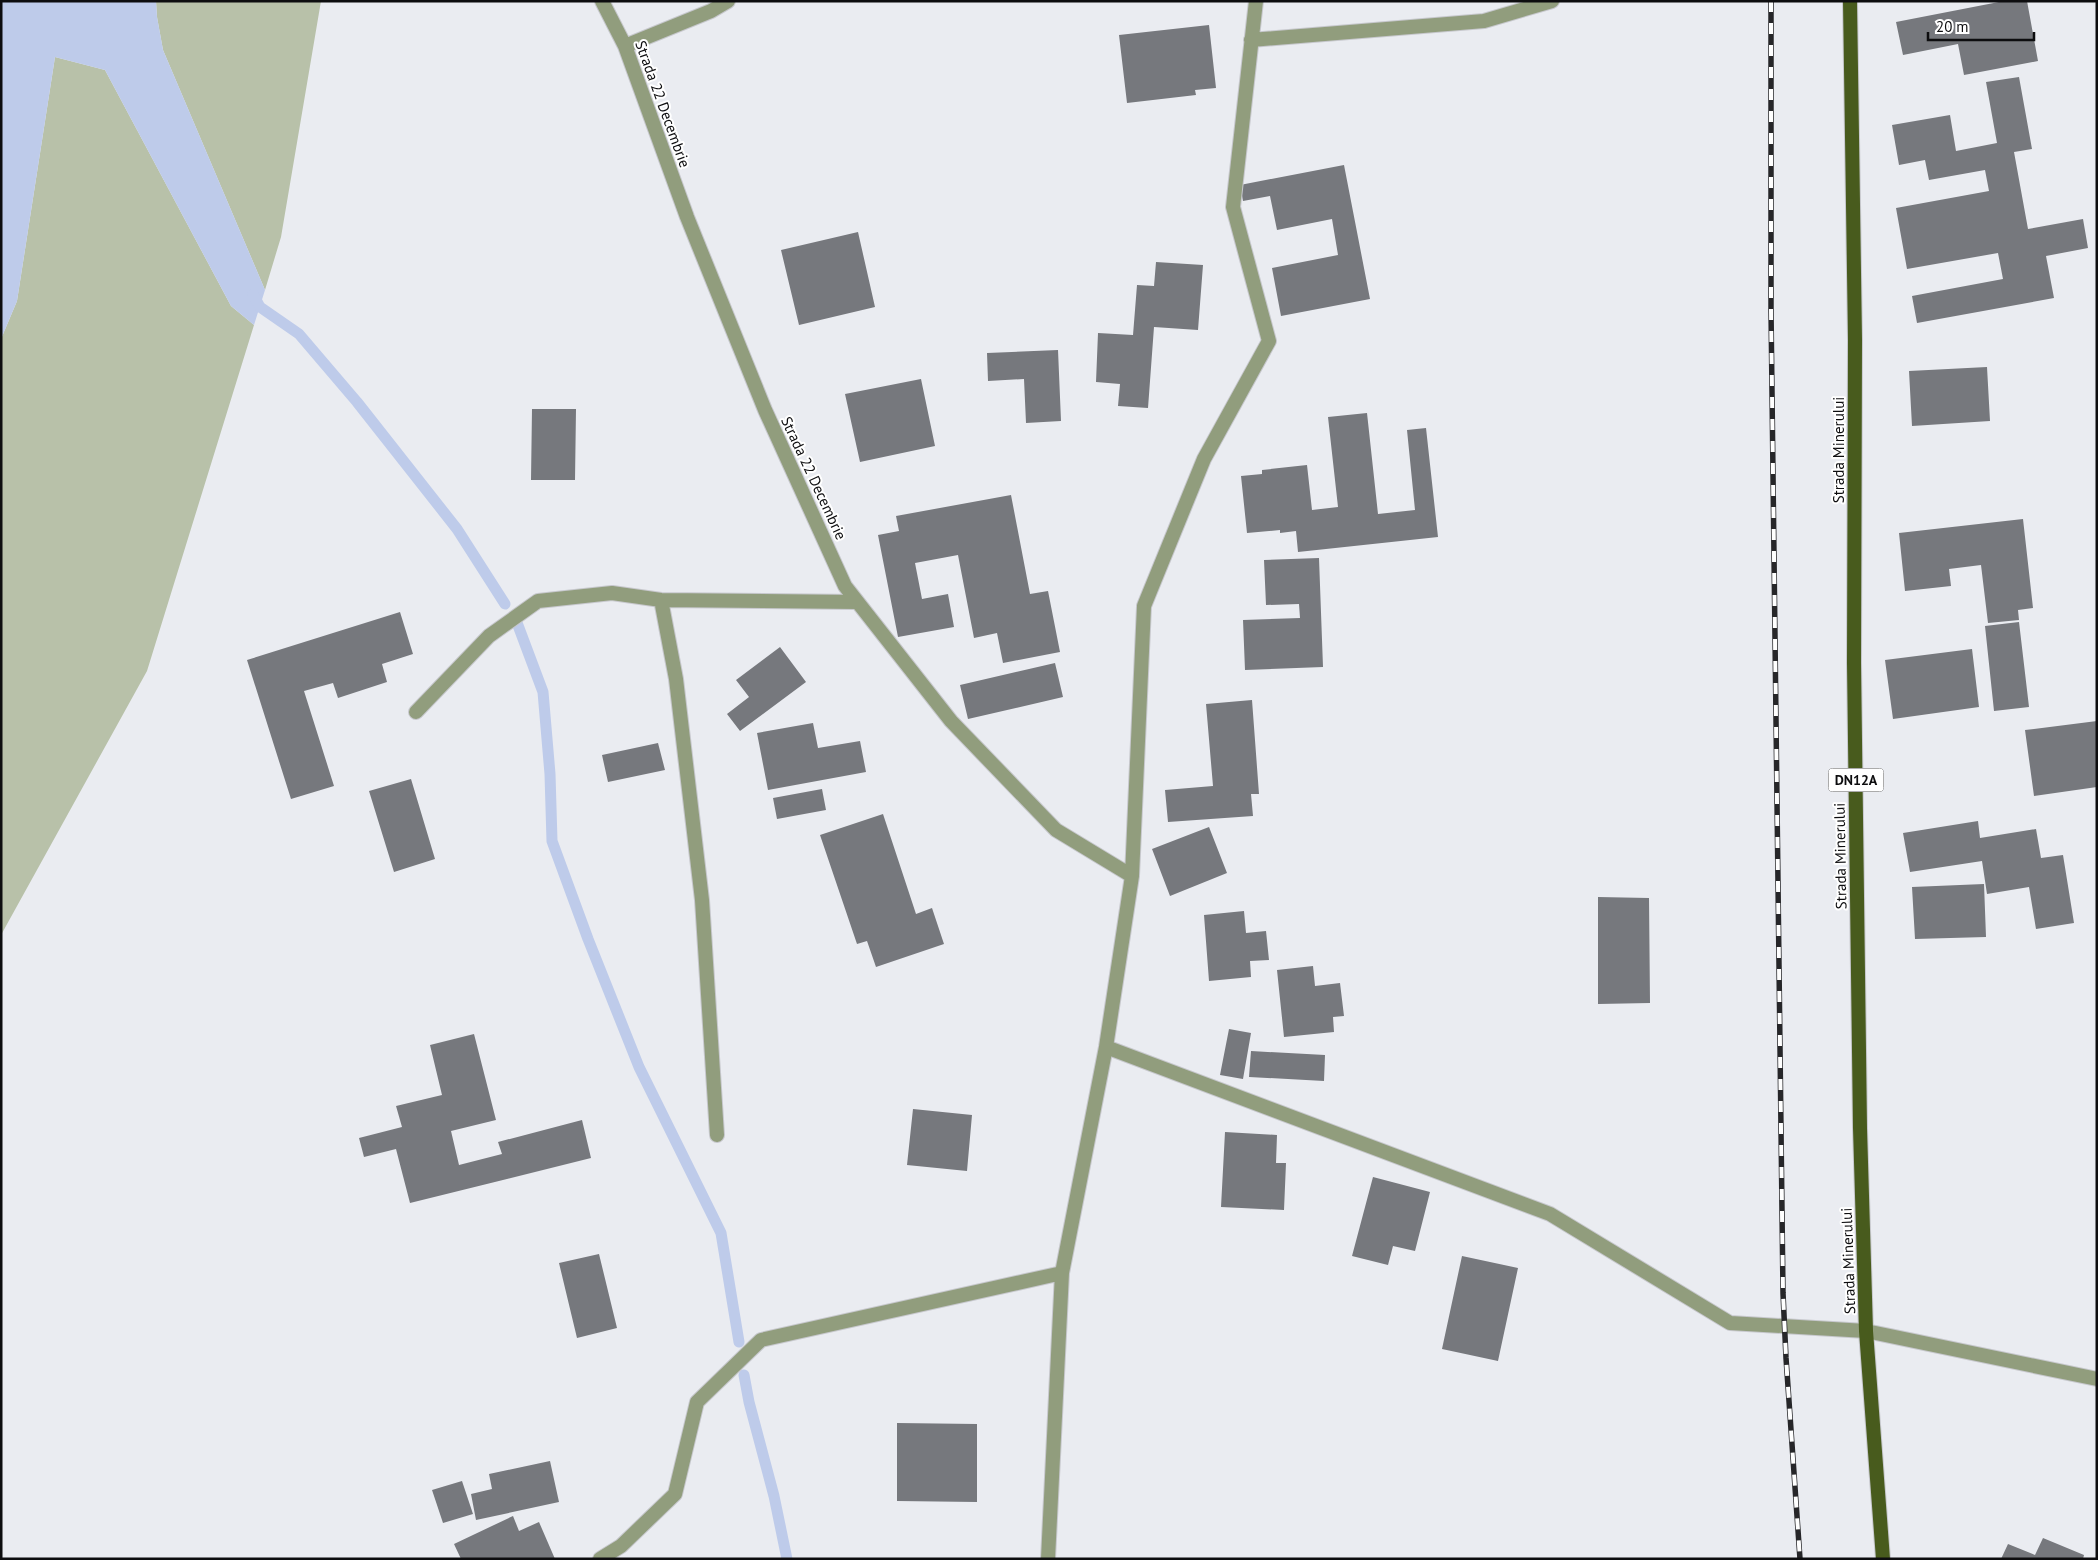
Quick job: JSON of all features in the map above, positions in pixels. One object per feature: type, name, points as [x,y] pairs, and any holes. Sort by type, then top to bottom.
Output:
[{"type":"main road","name":"Strada Minerului","points":[[1850,1],[1855,340],[1854,662],[1858,1019],[1866,1331],[1883,1559]]},
{"type":"street","name":"Strada 22 Decembrie","points":[[602,1],[624,46],[687,217],[765,410],[845,586],[951,721],[1056,830],[1132,876]]},
{"type":"street","points":[[624,46],[712,10],[728,1]]},
{"type":"street","points":[[1048,1559],[1062,1273],[1106,1047],[1132,876],[1144,606],[1204,459],[1269,341],[1233,207],[1256,1]]},
{"type":"street","points":[[1251,40],[1484,21],[1552,1]]},
{"type":"street","points":[[416,712],[489,636],[538,601],[612,593],[661,600],[857,602]]},
{"type":"street","points":[[661,600],[676,679],[702,900],[717,1134]]},
{"type":"street","points":[[1106,1047],[1550,1214],[1730,1323],[1866,1331],[2097,1378]]},
{"type":"street","points":[[600,1559],[620,1546],[675,1494],[697,1402],[761,1340],[1062,1273]]},
{"type":"green space","points":[[156,1],[321,1],[281,237],[265,290],[163,50]]},
{"type":"green space","points":[[55,57],[105,70],[231,306],[254,325],[147,671],[1,935],[1,339],[17,301]]},
{"type":"water","points":[[1,1],[156,1],[163,50],[265,290],[254,325],[231,306],[105,70],[55,57],[17,301],[1,339]]},
{"type":"building","points":[[2004,1],[2027,1],[2038,61],[1964,75],[1958,44],[1903,55],[1896,22]]},
{"type":"building","points":[[1209,25],[1216,88],[1195,90],[1196,95],[1127,103],[1119,35]]},
{"type":"building","points":[[2019,77],[2032,149],[2014,152],[2028,229],[2083,219],[2088,248],[2046,256],[2054,298],[1917,323],[1912,296],[2003,279],[1998,253],[1907,269],[1896,208],[1989,191],[1985,170],[1929,180],[1925,160],[1899,165],[1892,125],[1950,115],[1956,151],[1997,143],[1986,82]]},
{"type":"building","points":[[1344,165],[1370,299],[1281,316],[1272,268],[1338,255],[1332,219],[1277,230],[1270,196],[1243,201],[1240,185]]},
{"type":"building","points":[[858,232],[875,307],[799,325],[781,250]]},
{"type":"building","points":[[1156,262],[1203,265],[1198,330],[1154,327],[1148,408],[1118,406],[1120,384],[1096,382],[1098,333],[1133,335],[1137,285],[1154,286]]},
{"type":"building","points":[[1058,350],[1061,421],[1026,423],[1024,379],[988,381],[987,353]]},
{"type":"building","points":[[1987,367],[1990,421],[1912,426],[1909,371]]},
{"type":"building","points":[[921,379],[935,446],[860,462],[845,394]]},
{"type":"building","points":[[532,409],[576,409],[575,480],[531,480]]},
{"type":"building","points":[[1367,413],[1378,514],[1415,510],[1407,430],[1426,428],[1438,537],[1298,552],[1296,531],[1280,533],[1280,530],[1247,533],[1241,476],[1262,474],[1262,470],[1307,465],[1312,510],[1338,507],[1328,417]]},
{"type":"building","points":[[1011,495],[1030,594],[1048,591],[1060,652],[1003,663],[997,633],[974,638],[958,555],[915,563],[922,599],[948,594],[954,627],[898,637],[878,535],[899,531],[896,516]]},
{"type":"building","points":[[2023,519],[2033,608],[2018,610],[2019,620],[1988,623],[1981,565],[1949,569],[1951,586],[1905,591],[1899,533]]},
{"type":"building","points":[[1319,558],[1323,667],[1245,670],[1243,620],[1300,618],[1299,604],[1266,605],[1264,560]]},
{"type":"building","points":[[400,612],[413,654],[382,664],[387,682],[338,698],[333,683],[304,691],[334,786],[291,799],[247,660]]},
{"type":"building","points":[[2019,622],[2029,707],[1994,711],[1985,626]]},
{"type":"building","points":[[780,647],[806,682],[740,731],[727,714],[749,697],[736,680]]},
{"type":"building","points":[[1972,649],[1979,707],[1893,719],[1885,660]]},
{"type":"building","points":[[1055,663],[1063,697],[968,719],[960,685]]},
{"type":"building","points":[[1252,700],[1259,794],[1251,794],[1253,816],[1168,822],[1165,790],[1213,786],[1206,704]]},
{"type":"building","points":[[2097,721],[2097,787],[2034,796],[2025,730]]},
{"type":"building","points":[[813,723],[818,748],[860,741],[866,772],[768,790],[757,733]]},
{"type":"building","points":[[658,743],[665,770],[608,782],[602,755]]},
{"type":"building","points":[[411,779],[435,859],[394,872],[369,791]]},
{"type":"building","points":[[822,789],[826,810],[777,819],[773,798]]},
{"type":"building","points":[[883,814],[916,914],[932,908],[944,944],[876,967],[867,941],[857,944],[820,835]]},
{"type":"building","points":[[1978,821],[1980,838],[2036,829],[2041,858],[2063,855],[2074,923],[2036,929],[2029,887],[1987,894],[1982,861],[1910,872],[1903,833]]},
{"type":"building","points":[[1209,827],[1227,873],[1170,896],[1152,849]]},
{"type":"building","points":[[1984,884],[1986,937],[1915,939],[1912,887]]},
{"type":"building","points":[[1598,897],[1649,898],[1650,1003],[1598,1004]]},
{"type":"building","points":[[1244,911],[1246,933],[1266,931],[1269,960],[1250,961],[1251,977],[1209,981],[1204,915]]},
{"type":"building","points":[[1313,966],[1315,986],[1340,983],[1344,1016],[1333,1017],[1334,1032],[1284,1037],[1277,970]]},
{"type":"building","points":[[1229,1029],[1251,1033],[1243,1079],[1220,1075]]},
{"type":"building","points":[[474,1034],[496,1120],[451,1131],[459,1165],[502,1154],[498,1142],[582,1120],[591,1158],[410,1203],[396,1149],[364,1157],[359,1138],[402,1127],[396,1106],[442,1095],[430,1045]]},
{"type":"building","points":[[1251,1051],[1325,1055],[1324,1081],[1249,1077]]},
{"type":"building","points":[[913,1109],[972,1115],[967,1171],[907,1165]]},
{"type":"building","points":[[1225,1132],[1277,1135],[1276,1163],[1286,1163],[1284,1210],[1221,1207]]},
{"type":"building","points":[[1373,1177],[1430,1192],[1415,1251],[1393,1246],[1388,1265],[1352,1256]]},
{"type":"building","points":[[599,1254],[617,1328],[577,1338],[559,1263]]},
{"type":"building","points":[[1462,1256],[1518,1268],[1498,1361],[1442,1349]]},
{"type":"building","points":[[897,1423],[977,1424],[977,1502],[897,1501]]},
{"type":"building","points":[[550,1461],[559,1502],[476,1520],[471,1494],[492,1489],[489,1474]]},
{"type":"building","points":[[462,1481],[473,1514],[443,1523],[432,1490]]},
{"type":"building","points":[[513,1516],[519,1531],[539,1522],[555,1559],[461,1559],[454,1544]]},
{"type":"building","points":[[2043,1538],[2084,1555],[2083,1559],[2001,1559],[2008,1544],[2035,1555]]},
{"type":"waterway","points":[[253,294],[260,307],[299,334],[357,402],[457,529],[505,604]]},
{"type":"waterway","points":[[516,620],[543,692],[550,774],[552,841],[588,939],[639,1067],[721,1233],[739,1342]]},
{"type":"waterway","points":[[744,1375],[749,1402],[774,1496],[787,1559]]},
{"type":"railway","points":[[1771,1],[1771,310],[1783,1293],[1800,1559]]}]
